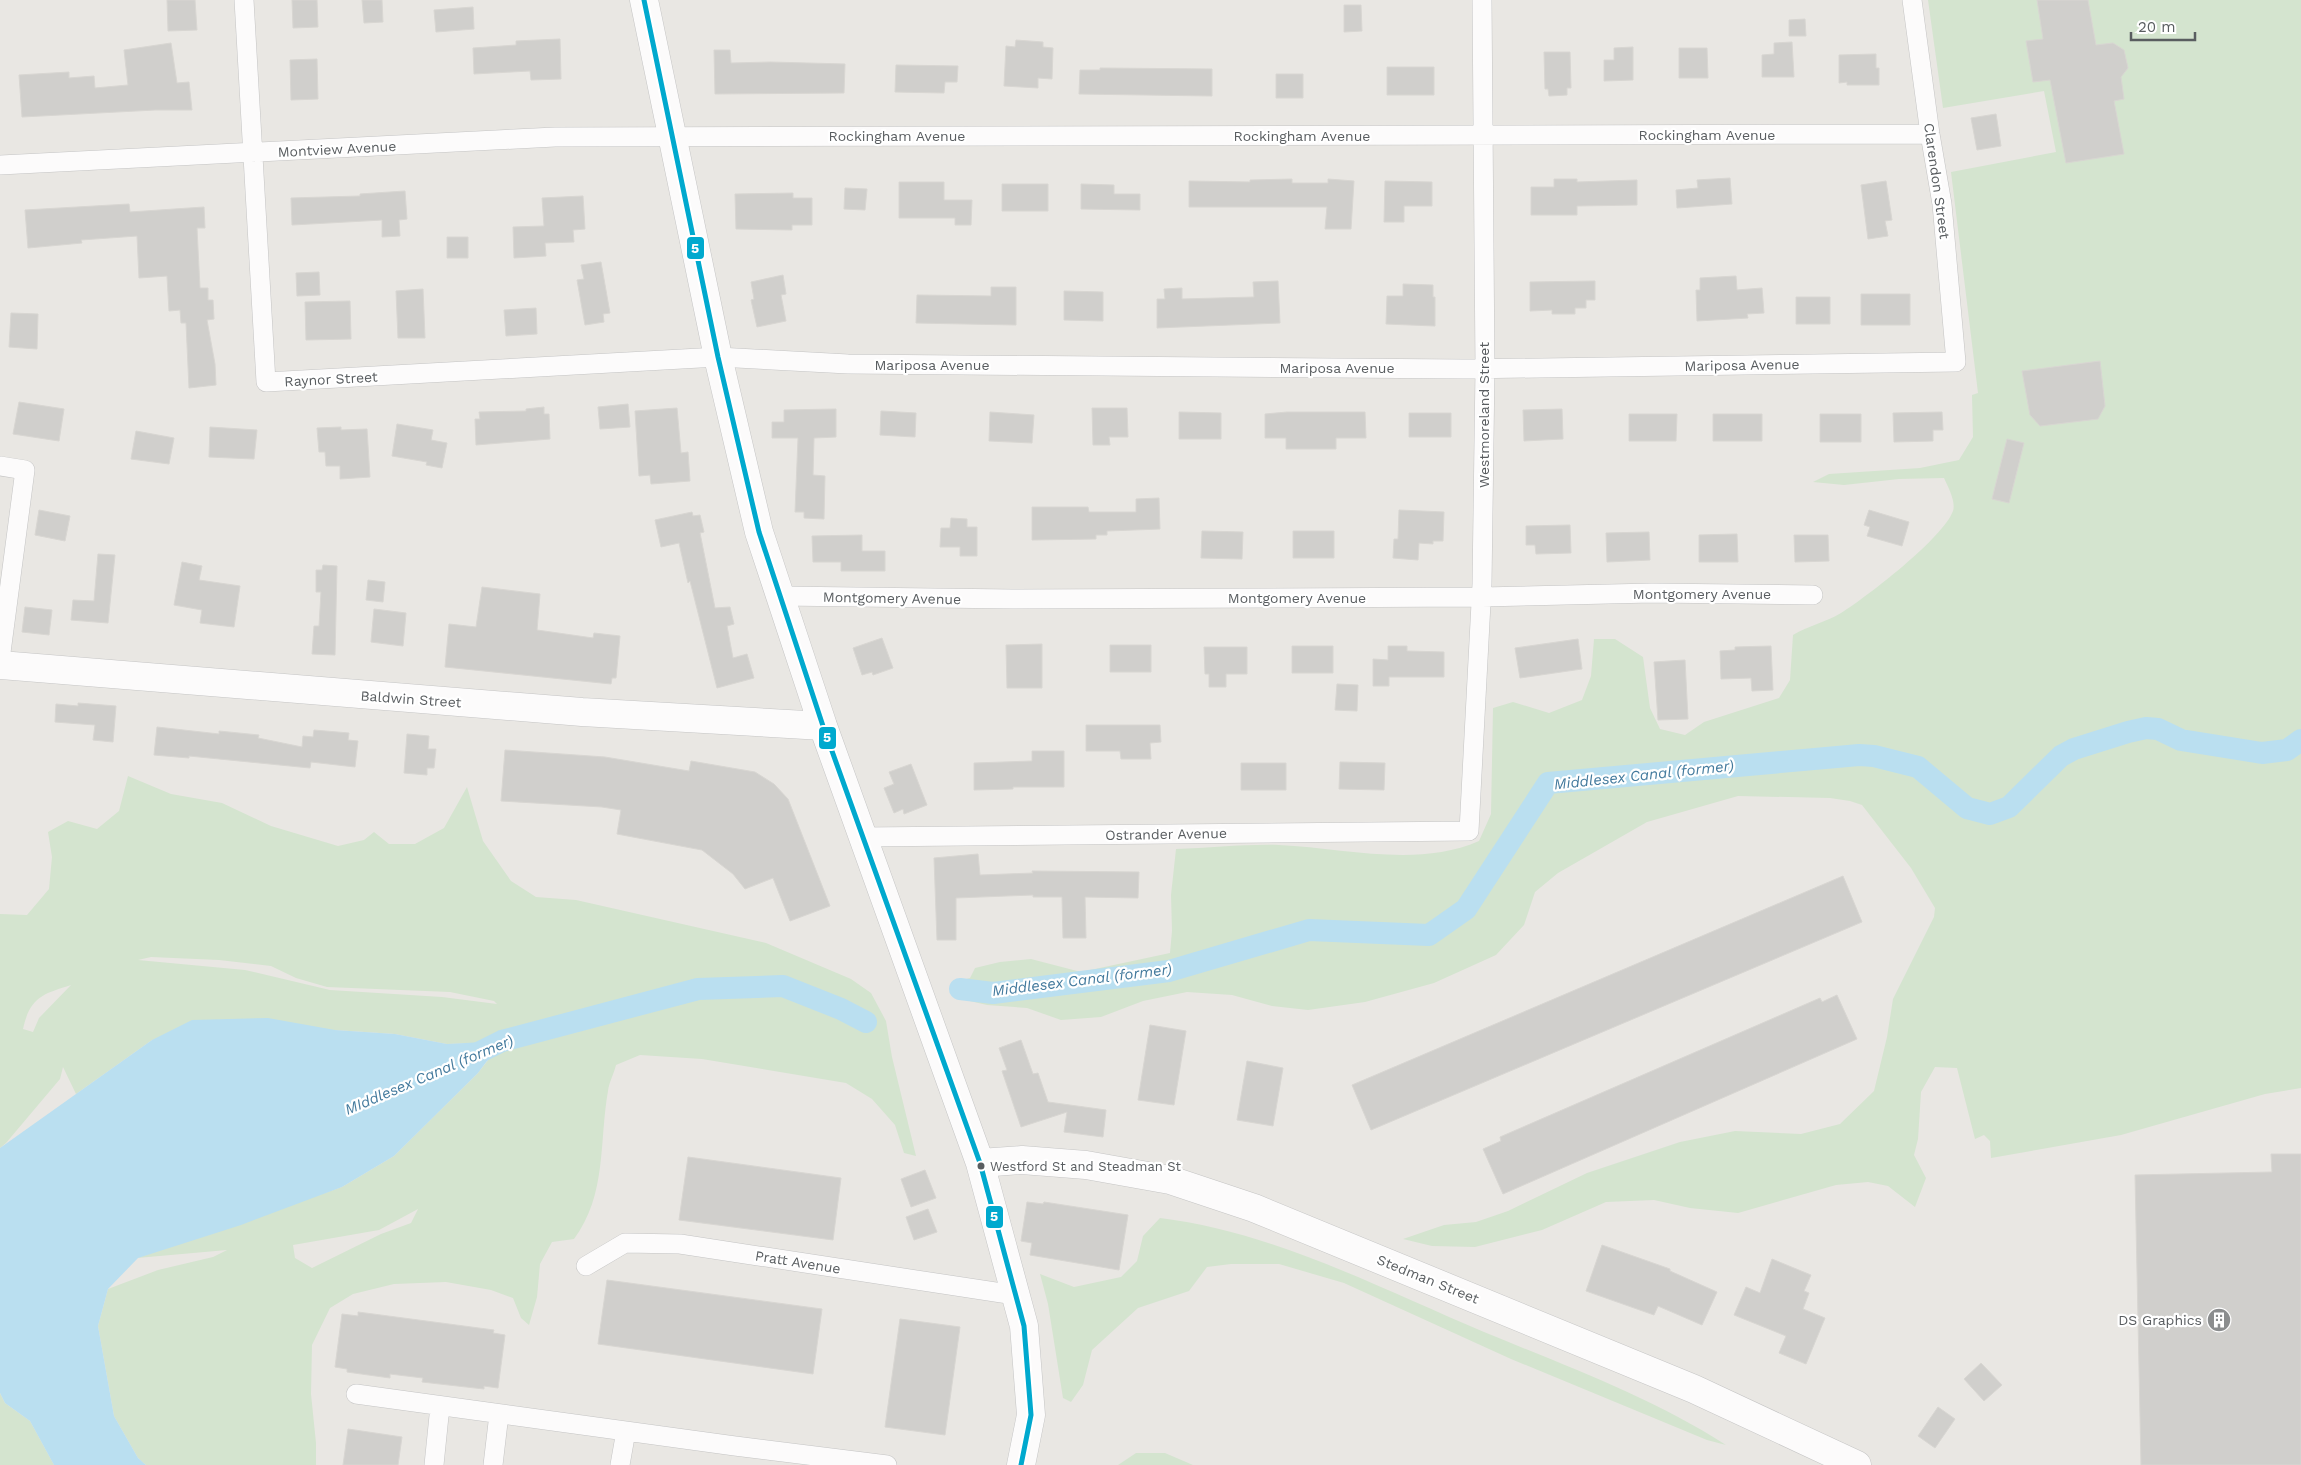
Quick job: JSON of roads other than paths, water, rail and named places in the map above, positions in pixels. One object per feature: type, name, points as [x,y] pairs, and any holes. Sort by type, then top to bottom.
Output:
[{"type":"main road","points":[[644,0],[674,137],[718,358],[759,532],[823,726],[980,1163],[1024,1326],[1031,1415],[1021,1465]]},
{"type":"main road","name":"Baldwin Street","points":[[0,665],[572,711],[823,726]]},
{"type":"main road","name":"Stedman Street","points":[[980,1163],[1022,1160],[1086,1165],[1170,1180],[1254,1208],[1694,1388],[1857,1465]]},
{"type":"street","name":"Raynor Street","points":[[244,0],[266,382],[718,358]]},
{"type":"street","name":"Westmoreland Street","points":[[1469,830],[1482,597],[1485,369],[1482,0]]},
{"type":"street","name":"Clarendon Street","points":[[1912,0],[1930,134],[1942,204],[1956,362]]},
{"type":"street","name":"Rockingham Avenue","points":[[674,137],[1930,134]]},
{"type":"street","name":"Montview Avenue","points":[[0,165],[554,137],[674,137]]},
{"type":"street","name":"Mariposa Avenue","points":[[718,358],[848,364],[1485,369],[1956,362]]},
{"type":"street","points":[[0,466],[25,470],[0,660]]},
{"type":"street","name":"Montgomery Avenue","points":[[780,596],[1012,599],[1482,597],[1652,593],[1813,595]]},
{"type":"street","name":"Ostrander Avenue","points":[[863,837],[1469,830]]},
{"type":"street","name":"Pratt Avenue","points":[[586,1266],[625,1244],[680,1244],[1015,1295]]},
{"type":"street","points":[[356,1394],[626,1431],[744,1456],[887,1465]]},
{"type":"street","points":[[434,1465],[440,1406]]},
{"type":"street","points":[[492,1465],[500,1414]]},
{"type":"street","points":[[620,1465],[626,1431]]},
{"type":"water","points":[[268,1018],[335,1030],[395,1034],[447,1044],[502,1041],[478,1073],[394,1156],[342,1187],[241,1225],[138,1258],[108,1289],[98,1326],[114,1416],[138,1458],[146,1465],[54,1465],[30,1421],[5,1403],[0,1393],[0,1148],[152,1040],[192,1020]]},
{"type":"waterway","name":"Middlesex Canal (former)","points":[[960,989],[993,993],[1169,971],[1309,930],[1429,935],[1466,909],[1548,783],[1859,755],[1874,756],[1918,767],[1967,808],[1990,814],[2009,807],[2061,756],[2074,749],[2128,732],[2146,728],[2158,729],[2181,740],[2262,753],[2287,750],[2301,740]]},
{"type":"waterway","name":"MIddlesex Canal (former)","points":[[474,1055],[502,1041],[698,989],[783,986],[841,1009],[866,1022]]},
{"type":"place","name":"Westford St and Steadman St","points":[[981,1166]]},
{"type":"place","name":"DS Graphics","points":[[2219,1320]]}]
